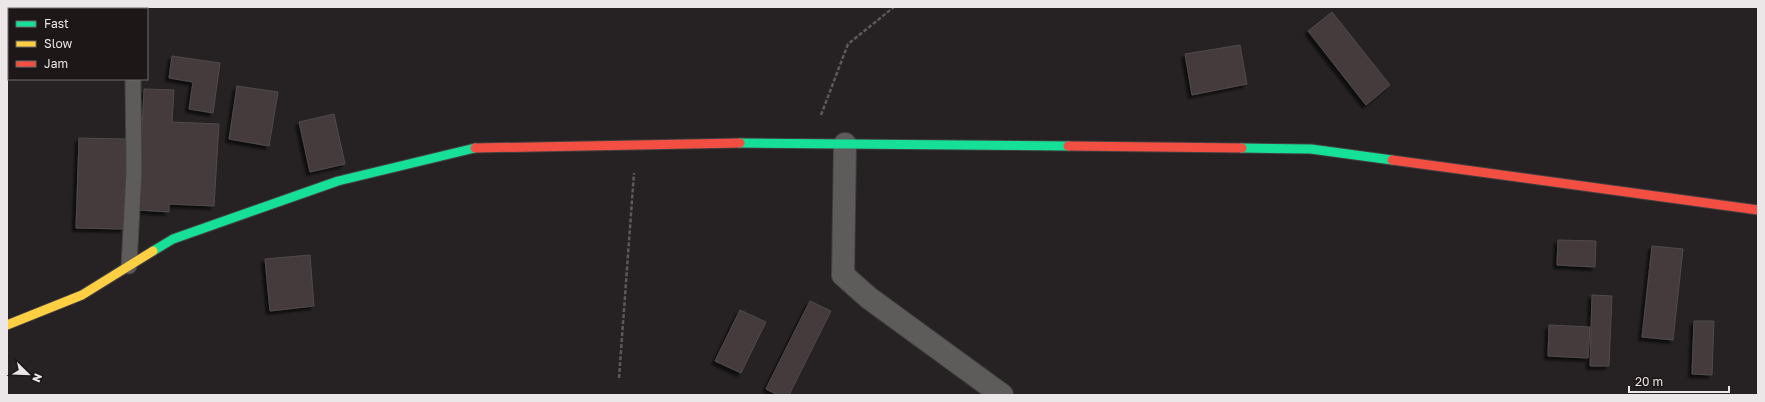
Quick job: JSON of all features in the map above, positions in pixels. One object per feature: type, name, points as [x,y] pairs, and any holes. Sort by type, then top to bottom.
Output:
[{"type":"main road","points":[[7,325],[82,295],[173,239],[338,181],[480,147],[846,144],[1311,149],[1758,210]]},
{"type":"street","points":[[846,144],[843,275],[870,298],[1002,395]]},
{"type":"lane","points":[[129,266],[134,171],[134,80]]},
{"type":"path","points":[[811,144],[825,101],[848,44],[894,7]]},
{"type":"path","points":[[618,378],[636,145]]},
{"type":"building","points":[[1332,12],[1390,85],[1366,105],[1308,31]]},
{"type":"building","points":[[1240,45],[1247,84],[1192,95],[1185,54]]},
{"type":"building","points":[[172,56],[220,63],[213,113],[189,109],[193,82],[169,78]]},
{"type":"building","points":[[237,86],[278,92],[269,146],[229,139]]},
{"type":"building","points":[[144,89],[174,90],[172,122],[219,124],[214,206],[169,204],[169,212],[138,210]]},
{"type":"building","points":[[334,114],[345,164],[310,172],[299,122]]},
{"type":"building","points":[[79,138],[127,139],[124,229],[76,228]]},
{"type":"building","points":[[1558,240],[1596,241],[1595,267],[1557,265]]},
{"type":"building","points":[[1652,246],[1683,249],[1673,340],[1642,337]]},
{"type":"building","points":[[310,255],[314,306],[270,311],[265,259]]},
{"type":"building","points":[[1592,295],[1612,296],[1609,366],[1590,366]]},
{"type":"building","points":[[810,301],[831,311],[789,395],[778,395],[766,389]]},
{"type":"building","points":[[740,310],[766,322],[741,373],[715,361]]},
{"type":"building","points":[[1694,321],[1714,321],[1712,375],[1692,374]]},
{"type":"building","points":[[1549,325],[1590,327],[1588,358],[1548,356]]},
{"type":"traffic: fast","points":[[740,143],[1068,146]]},
{"type":"traffic: fast","points":[[153,251],[173,239],[338,181],[475,148]]},
{"type":"traffic: fast","points":[[1242,148],[1311,149],[1392,160]]},
{"type":"traffic: slow","points":[[7,325],[82,295],[153,251]]},
{"type":"traffic: jam","points":[[475,148],[740,143]]},
{"type":"traffic: jam","points":[[1068,146],[1242,148]]},
{"type":"traffic: jam","points":[[1392,160],[1758,210]]}]
